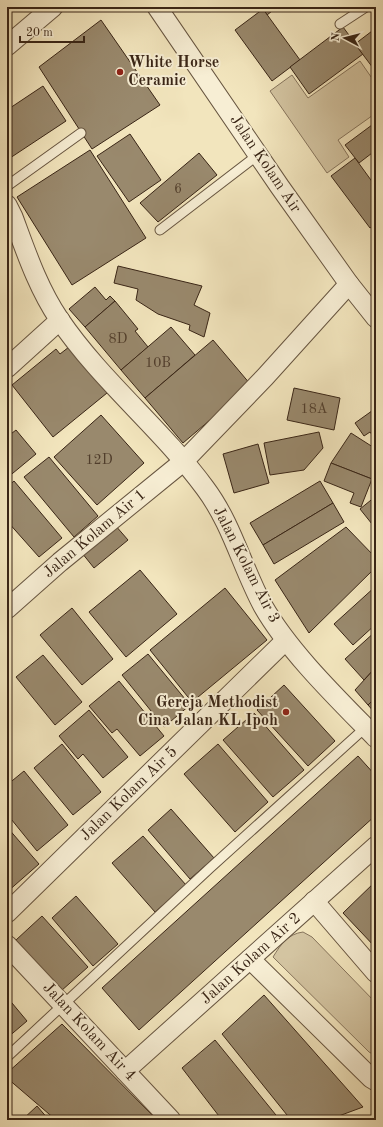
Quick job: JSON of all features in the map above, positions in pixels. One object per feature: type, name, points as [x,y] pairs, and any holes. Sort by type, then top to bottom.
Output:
[{"type":"street","points":[[7,46],[53,7]]},
{"type":"street","name":"Jalan Kolam Air","points":[[157,7],[349,284],[373,309]]},
{"type":"street","name":"Jalan Kolam Air 3","points":[[7,205],[45,296],[60,320],[118,392],[184,461],[206,489],[226,521],[254,586],[285,641],[371,733]]},
{"type":"street","points":[[184,461],[265,377],[349,284]]},
{"type":"street","points":[[7,368],[60,320]]},
{"type":"street","name":"Jalan Kolam Air 1","points":[[7,609],[60,562],[184,461]]},
{"type":"street","name":"Jalan Kolam Air 5","points":[[7,913],[285,641]]},
{"type":"street","name":"Jalan Kolam Air 2","points":[[125,1071],[314,901],[375,850]]},
{"type":"street","points":[[314,901],[376,973]]},
{"type":"street","name":"Jalan Kolam Air 4","points":[[7,945],[171,1120]]},
{"type":"street","points":[[250,959],[371,1078],[376,1081]]},
{"type":"lane","points":[[340,24],[366,7]]},
{"type":"lane","points":[[7,186],[81,133]]},
{"type":"lane","points":[[160,230],[259,154]]},
{"type":"lane","points":[[7,1056],[64,1005],[210,868],[371,733]]},
{"type":"shaded area","points":[[360,61],[376,84],[376,113],[338,140],[349,157],[327,173],[270,91],[292,75],[308,98]]},
{"type":"shaded area","points":[[303,932],[312,937],[376,1003],[376,1056],[369,1052],[273,957],[285,940],[293,935]]},
{"type":"building","points":[[261,7],[277,7],[267,15]]},
{"type":"building","points":[[263,9],[300,60],[272,81],[235,30]]},
{"type":"building","points":[[101,20],[160,105],[92,149],[39,67]]},
{"type":"building","points":[[343,27],[363,54],[309,94],[290,67]]},
{"type":"building","points":[[376,28],[376,72],[355,44]]},
{"type":"building","points":[[43,86],[66,121],[7,160],[7,110]]},
{"type":"building","points":[[376,122],[376,150],[359,163],[345,145]]},
{"type":"building","points":[[130,134],[161,180],[129,202],[97,156]]},
{"type":"building","points":[[90,150],[146,238],[72,285],[17,197]]},
{"type":"building","points":[[199,153],[217,175],[158,222],[140,203]]},
{"type":"building","points":[[355,158],[376,187],[376,224],[370,228],[331,176]]},
{"type":"building","points":[[118,266],[202,286],[194,305],[210,313],[204,337],[189,330],[190,325],[158,314],[136,300],[138,289],[114,283]]},
{"type":"building","points":[[95,287],[106,300],[110,296],[115,301],[85,327],[69,309]]},
{"type":"building","points":[[115,301],[138,329],[135,331],[148,347],[121,370],[85,327]]},
{"type":"building","points":[[171,327],[195,355],[145,398],[121,370]]},
{"type":"building","points":[[213,340],[251,385],[183,443],[145,398]]},
{"type":"building","points":[[69,347],[107,393],[53,437],[12,385],[56,349],[60,354]]},
{"type":"building","points":[[294,388],[340,398],[334,430],[287,420]]},
{"type":"building","points":[[376,408],[376,440],[370,432],[364,436],[355,423]]},
{"type":"building","points":[[101,415],[144,463],[97,505],[54,457]]},
{"type":"building","points":[[16,430],[36,454],[7,478],[7,437]]},
{"type":"building","points":[[319,432],[323,448],[304,470],[270,475],[264,443]]},
{"type":"building","points":[[351,433],[376,449],[376,470],[372,479],[331,463]]},
{"type":"building","points":[[258,444],[269,483],[234,493],[223,454]]},
{"type":"building","points":[[49,457],[98,516],[74,537],[24,477]]},
{"type":"building","points":[[331,463],[372,479],[361,507],[350,503],[354,493],[324,481]]},
{"type":"building","points":[[14,481],[62,538],[39,557],[7,521],[7,487]]},
{"type":"building","points":[[320,481],[333,503],[263,545],[250,523]]},
{"type":"building","points":[[376,496],[376,529],[360,509]]},
{"type":"building","points":[[333,503],[344,522],[274,564],[263,545]]},
{"type":"building","points":[[115,525],[128,540],[94,568],[82,553]]},
{"type":"building","points":[[346,527],[376,558],[376,567],[309,633],[275,580]]},
{"type":"building","points":[[140,570],[177,614],[126,657],[89,612]]},
{"type":"building","points":[[376,586],[376,624],[353,645],[334,624]]},
{"type":"building","points":[[225,588],[267,640],[192,702],[150,650]]},
{"type":"building","points":[[72,608],[113,659],[82,685],[40,635]]},
{"type":"building","points":[[376,631],[376,667],[364,680],[345,659]]},
{"type":"building","points":[[148,654],[190,705],[164,727],[122,675]]},
{"type":"building","points":[[43,655],[82,702],[55,725],[16,677]]},
{"type":"building","points":[[376,667],[376,697],[368,705],[355,690]]},
{"type":"building","points":[[119,681],[164,736],[140,756],[117,729],[112,733],[89,706]]},
{"type":"building","points":[[284,685],[335,741],[308,766],[257,710]]},
{"type":"building","points":[[376,697],[376,714],[368,705]]},
{"type":"building","points":[[89,710],[128,757],[103,778],[83,754],[78,759],[59,736]]},
{"type":"building","points":[[254,713],[304,770],[273,797],[223,740]]},
{"type":"building","points":[[62,744],[101,792],[73,815],[34,768]]},
{"type":"building","points":[[218,744],[268,802],[235,832],[184,774]]},
{"type":"building","points":[[358,756],[376,776],[376,815],[139,1030],[102,988]]},
{"type":"building","points":[[24,771],[68,825],[37,851],[7,814],[7,785]]},
{"type":"building","points":[[171,809],[214,858],[190,879],[148,830]]},
{"type":"building","points":[[7,827],[39,864],[7,892]]},
{"type":"building","points":[[143,836],[186,885],[155,912],[112,863]]},
{"type":"building","points":[[376,881],[376,948],[343,913]]},
{"type":"building","points":[[76,896],[118,944],[93,966],[52,918]]},
{"type":"building","points":[[42,916],[88,967],[61,991],[16,940]]},
{"type":"building","points":[[264,995],[363,1107],[328,1120],[291,1120],[222,1034]]},
{"type":"building","points":[[7,997],[27,1021],[7,1038]]},
{"type":"building","points":[[62,1024],[157,1120],[56,1120],[7,1078],[7,1073]]},
{"type":"building","points":[[215,1040],[280,1120],[222,1120],[182,1068]]},
{"type":"building","points":[[37,1106],[49,1120],[22,1120]]},
{"type":"place","name":"White Horse Ceramic","points":[[120,72]]},
{"type":"place","name":"Gereja Methodist Cina Jalan KL Ipoh","points":[[286,712]]}]
